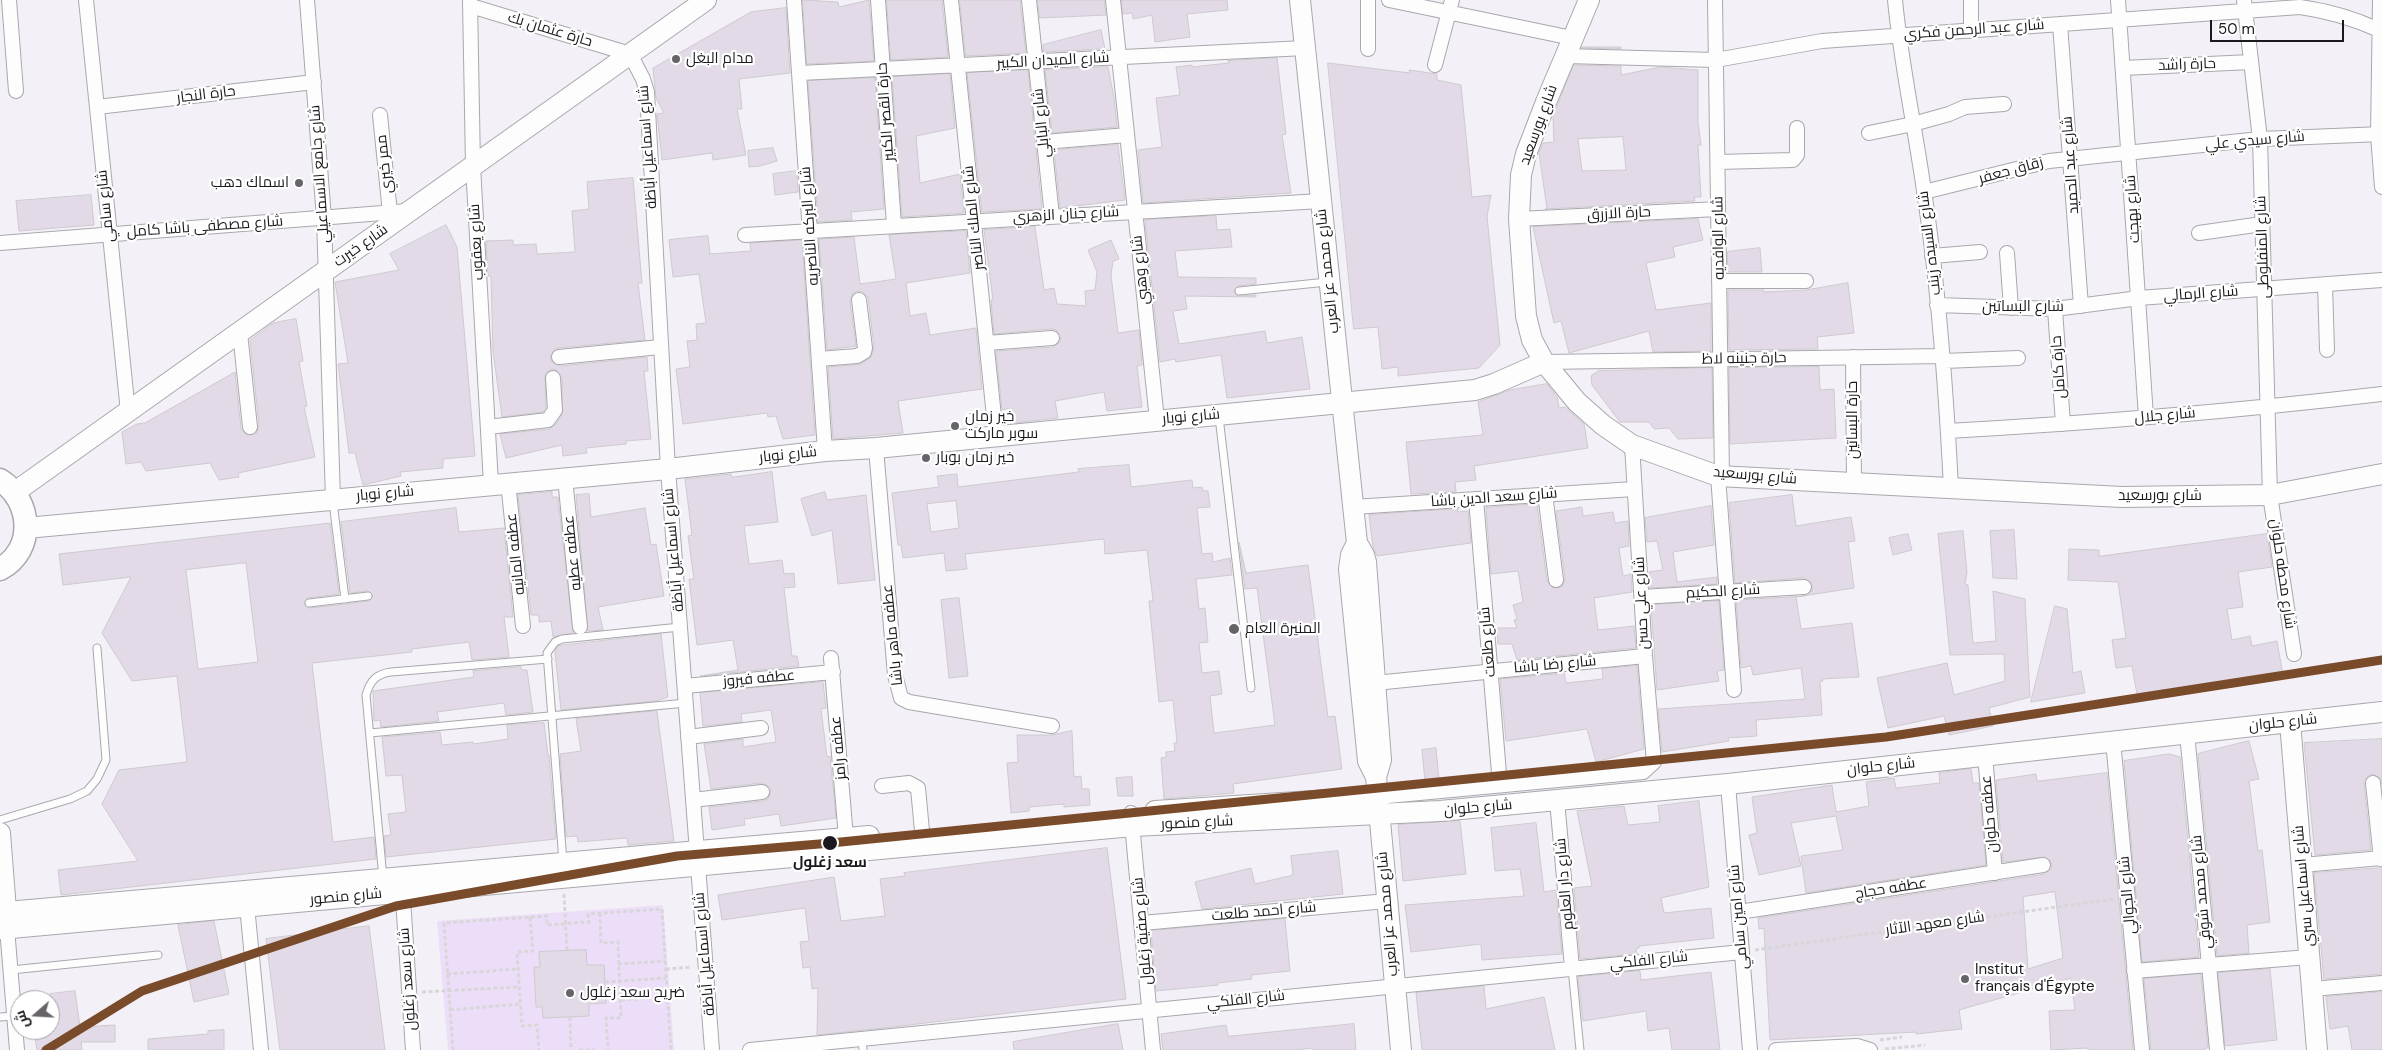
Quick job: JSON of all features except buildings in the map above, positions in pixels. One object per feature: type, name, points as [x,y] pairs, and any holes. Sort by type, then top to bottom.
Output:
[{"type":"main road","points":[[0,569],[16,556],[23,543],[26,528],[26,515],[8,486]]},
{"type":"street","points":[[9,0],[16,91]]},
{"type":"street","name":"شارع سامي","points":[[86,0],[128,412]]},
{"type":"street","name":"شارع جامع الاسماعيلي","points":[[307,0],[324,218],[333,499]]},
{"type":"street","name":"شارع البركه الناصريه","points":[[794,0],[825,451]]},
{"type":"street","name":"حارة القصر الكبير","points":[[878,0],[894,225]]},
{"type":"street","name":"شارع الملك الناصر","points":[[951,0],[996,436]]},
{"type":"street","name":"شارع البابلي","points":[[1029,0],[1052,216]]},
{"type":"street","name":"شارع وهبي","points":[[1113,0],[1157,420]]},
{"type":"street","name":"شارع محمد عز العرب","points":[[1300,0],[1357,543],[1366,562],[1381,760],[1377,796]]},
{"type":"street","points":[[1368,0],[1368,49]]},
{"type":"street","name":"شارع عبد الرحمن فكري","points":[[1389,0],[1450,6],[1569,47],[1716,60],[1822,41],[2120,20],[2244,6],[2300,7],[2327,10],[2354,18],[2379,30]]},
{"type":"street","name":"شارع بورسعيد","points":[[1589,0],[1526,154],[1518,197],[1526,316],[1532,340],[1544,362],[1577,402],[1603,425],[1632,445],[1720,476],[2122,497],[2270,495],[2382,474]]},
{"type":"street","name":"شارع الوافديه","points":[[1715,0],[1720,476],[1726,592],[1734,690]]},
{"type":"street","name":"شارع السيده زينب","points":[[1895,0],[1898,36],[1924,192],[1944,358],[1951,488]]},
{"type":"street","points":[[1971,0],[1971,31]]},
{"type":"street","name":"شارع بهجت","points":[[2118,0],[2146,417]]},
{"type":"street","points":[[2380,0],[2382,187]]},
{"type":"street","name":"شارع خيرت","points":[[8,486],[128,412],[704,1]]},
{"type":"street","name":"حارة عثمان بك","points":[[470,3],[630,54]]},
{"type":"street","name":"شارع يعقوب","points":[[470,3],[473,166],[488,427],[499,483]]},
{"type":"street","points":[[1435,65],[1450,6]]},
{"type":"street","name":"شارع المنفلوطى","points":[[2244,6],[2260,139],[2270,495]]},
{"type":"street","name":"شارع عبد الحميد","points":[[2060,24],[2081,306]]},
{"type":"street","name":"شارع الميدان الكبير","points":[[800,73],[1305,48]]},
{"type":"street","name":"شارع اسماعيل أباظة","points":[[630,54],[640,72],[647,92],[668,469],[712,1050]]},
{"type":"street","name":"حارة راشد","points":[[2123,68],[2251,62]]},
{"type":"street","name":"حارة النجار","points":[[97,107],[314,82]]},
{"type":"street","points":[[1869,133],[1913,124],[1949,114],[1965,107],[2004,104]]},
{"type":"street","name":"ممر خيري","points":[[380,115],[390,212]]},
{"type":"street","points":[[1718,162],[1793,160],[1797,156],[1797,128]]},
{"type":"street","name":"شارع سيدي علي","points":[[2129,154],[2260,139],[2380,134]]},
{"type":"street","points":[[1044,142],[1127,135]]},
{"type":"street","name":"زقاق جعفر","points":[[1924,192],[1986,178],[2032,164],[2129,154]]},
{"type":"street","name":"شارع جنان الزهري","points":[[745,235],[810,229],[1321,201]]},
{"type":"street","name":"حارة الازرق","points":[[1519,219],[1718,209]]},
{"type":"street","name":"شارع مصطفى باشا كامل","points":[[0,243],[410,211]]},
{"type":"street","points":[[2199,233],[2262,224]]},
{"type":"street","points":[[1932,256],[1980,252]]},
{"type":"street","points":[[2007,253],[2011,308]]},
{"type":"street","name":"شارع الرمالي","points":[[2139,298],[2382,280]]},
{"type":"street","points":[[1719,282],[1806,281]]},
{"type":"street","points":[[2325,284],[2327,350]]},
{"type":"street","name":"شارع البساتين","points":[[1937,305],[2055,309],[2139,298]]},
{"type":"street","points":[[820,359],[857,356],[864,352],[859,300]]},
{"type":"street","name":"حارة كامل","points":[[2055,309],[2063,424]]},
{"type":"street","points":[[240,333],[250,427]]},
{"type":"street","points":[[987,343],[1052,338]]},
{"type":"street","points":[[559,357],[660,347]]},
{"type":"street","name":"حارة جنينه لاظ","points":[[1544,362],[1853,357],[2018,358]]},
{"type":"street","name":"حارة البساتين","points":[[1853,357],[1854,483]]},
{"type":"street","name":"شارع نوبار","points":[[26,528],[499,483],[668,469],[825,451],[876,448],[1474,390],[1494,384],[1544,362]]},
{"type":"street","points":[[488,427],[548,420],[555,410],[553,378]]},
{"type":"street","name":"شارع جلال","points":[[1948,431],[2063,424],[2267,407],[2382,394]]},
{"type":"street","name":"شارع علي حسن","points":[[1500,785],[1643,772],[1654,762],[1645,656],[1632,445]]},
{"type":"street","name":"عطفه ماهر باشا","points":[[876,448],[894,675],[901,698],[910,702],[1052,726]]},
{"type":"street","name":"عطفه عطيه","points":[[565,478],[580,628]]},
{"type":"street","name":"عطفه المانيه","points":[[499,483],[523,626]]},
{"type":"street","name":"شارع سعد الدين باشا","points":[[1353,507],[1634,489]]},
{"type":"street","points":[[1545,494],[1556,580]]},
{"type":"street","name":"شارع محطه حلوان","points":[[2270,495],[2294,654]]},
{"type":"street","name":"شارع طلعت","points":[[1476,498],[1500,785]]},
{"type":"street","name":"شارع محمد عز العرب","points":[[1357,543],[1351,555],[1349,569],[1368,761],[1377,796],[1401,1050]]},
{"type":"street","name":"شارع الحكيم","points":[[1642,597],[1804,587]]},
{"type":"street","name":"شارع رضا باشا","points":[[1375,683],[1645,656]]},
{"type":"street","name":"عطفه رامز","points":[[831,658],[846,838]]},
{"type":"street","name":"عطفه فيروز","points":[[685,686],[833,672]]},
{"type":"street","name":"شارع حلوان","points":[[1377,796],[1440,811],[1728,784],[2382,712]]},
{"type":"street","name":"شارع اسماعيل سري","points":[[2290,722],[2317,1050]]},
{"type":"street","points":[[688,737],[761,728]]},
{"type":"street","name":"شارع محمد شوقي","points":[[2187,733],[2217,1050]]},
{"type":"street","name":"شارع الجوالي","points":[[2113,741],[2142,1050]]},
{"type":"street","name":"عطفه حلوان","points":[[1985,755],[1995,873]]},
{"type":"street","points":[[882,786],[909,783],[918,788],[922,831]]},
{"type":"street","points":[[2302,865],[2381,858],[2373,783]]},
{"type":"street","name":"شارع امين سامي","points":[[1728,784],[1750,1050]]},
{"type":"street","points":[[1377,796],[1500,785]]},
{"type":"street","points":[[693,800],[762,792]]},
{"type":"street","name":"شارع منصور","points":[[5,923],[247,906],[396,883],[697,858],[1377,796]]},
{"type":"street","name":"شارع دار العلوم","points":[[1557,800],[1572,968]]},
{"type":"street","name":"شارع منصور","points":[[5,923],[396,883],[563,863],[697,858],[846,838],[922,831],[1132,819]]},
{"type":"street","name":"شارع صفية زغلول","points":[[1132,819],[1153,1050]]},
{"type":"street","points":[[0,833],[5,923],[12,990]]},
{"type":"street","name":"عطفه حجاج","points":[[1739,912],[2043,865]]},
{"type":"street","name":"شارع سعد زغلول","points":[[396,883],[413,1050]]},
{"type":"street","name":"شارع احمد طلعت","points":[[1142,923],[1387,901]]},
{"type":"street","points":[[247,906],[261,1050]]},
{"type":"street","name":"شارع الفلكي","points":[[750,1050],[862,1044],[1150,1010],[1742,952]]},
{"type":"street","points":[[2134,971],[2309,957]]},
{"type":"street","points":[[2312,989],[2382,983]]},
{"type":"street","points":[[1776,1050],[1857,1046],[1874,1050]]},
{"type":"lane","points":[[1239,291],[1330,282]]},
{"type":"lane","points":[[1219,414],[1251,688]]},
{"type":"lane","points":[[333,499],[345,599]]},
{"type":"lane","points":[[310,603],[368,596]]},
{"type":"lane","points":[[563,863],[548,660],[550,647],[562,639],[680,627]]},
{"type":"lane","points":[[0,820],[70,799],[87,791],[97,779],[106,760],[97,648]]},
{"type":"lane","points":[[396,883],[370,733],[366,695],[368,686],[381,673],[548,660]]},
{"type":"lane","points":[[370,733],[686,703]]},
{"type":"lane","points":[[10,970],[158,955]]},
{"type":"lane","points":[[1572,968],[1580,1050]]},
{"type":"path","name":"شارع معهد الآثار","points":[[1742,952],[2129,897]]},
{"type":"path","points":[[453,1050],[444,923],[547,916],[547,925],[565,924],[589,922],[588,914],[662,908],[671,1050]]},
{"type":"path","points":[[565,912],[567,951]]},
{"type":"path","points":[[600,913],[601,943],[618,942],[621,1018],[606,1018],[608,1050]]},
{"type":"path","points":[[530,917],[533,951],[517,952],[520,1004],[522,1026],[537,1025],[539,1050]]},
{"type":"path","points":[[618,964],[665,961]]},
{"type":"path","points":[[666,968],[705,967]]},
{"type":"path","points":[[447,974],[518,969]]},
{"type":"path","points":[[605,982],[666,978]]},
{"type":"path","points":[[443,991],[519,987]]},
{"type":"path","points":[[620,1000],[668,997]]},
{"type":"path","points":[[450,1010],[520,1004]]},
{"type":"path","points":[[570,1017],[571,1050]]},
{"type":"path","points":[[1874,1050],[1925,1045]]},
{"type":"path","points":[[579,1050],[596,1050]]},
{"type":"shaded area","points":[[663,905],[674,1050],[448,1050],[437,921]]},
{"type":"transit line","points":[[46,1050],[142,991],[396,906],[677,856],[831,843],[1886,737],[2382,660]]},
{"type":"place","name":"مدام البغل","points":[[676,59]]},
{"type":"place","name":"اسماك دهب","points":[[299,183]]},
{"type":"place","name":"خير زمان سوبر ماركت","points":[[955,426]]},
{"type":"place","name":"خير زمان بوبار","points":[[926,458]]},
{"type":"place","name":"المنيرة العام","points":[[1234,629]]},
{"type":"place","name":"سعد زغلول","points":[[830,843]]},
{"type":"place","name":"Institut français d'Égypte","points":[[1965,979]]},
{"type":"place","name":"ضريح سعد زغلول","points":[[570,993]]}]
